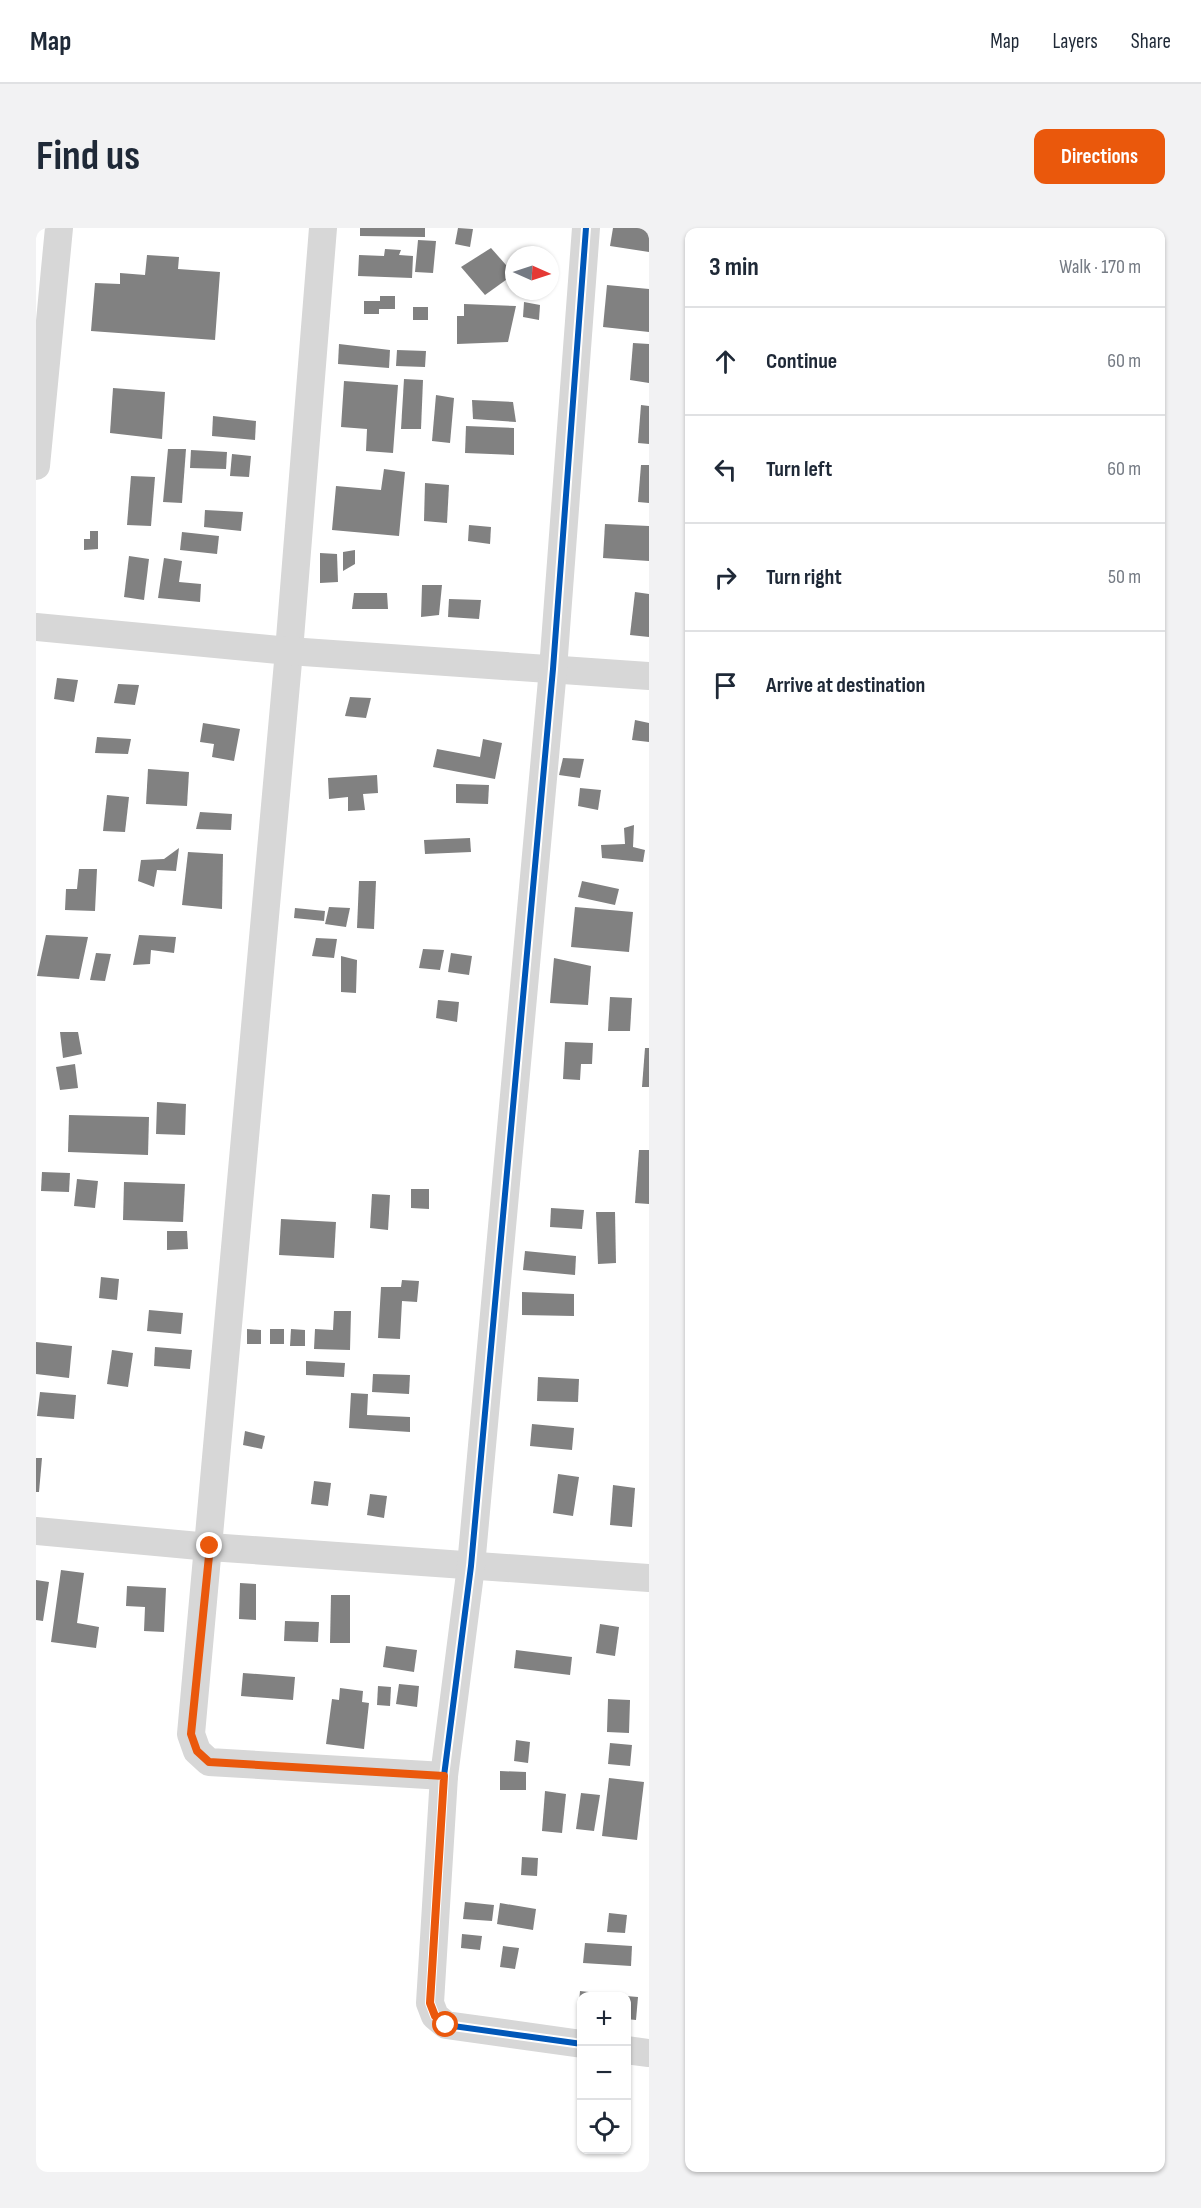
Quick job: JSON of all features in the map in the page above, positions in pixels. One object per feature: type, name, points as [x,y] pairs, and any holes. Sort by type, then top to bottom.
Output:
[{"type":"street","points":[[36,466],[59,228]]},
{"type":"street","points":[[323,228],[289,651],[210,1546],[191,1734],[197,1751],[209,1762],[444,1776]]},
{"type":"street","points":[[577,2043],[446,2025],[435,2016],[430,2003],[444,1776],[471,1566],[553,669],[586,228]]},
{"type":"street","points":[[36,627],[289,651],[649,676]]},
{"type":"street","points":[[36,1531],[649,1578]]},
{"type":"street","points":[[631,2051],[649,2053]]},
{"type":"building","points":[[360,228],[425,228],[425,237],[360,236]]},
{"type":"building","points":[[458,228],[473,229],[470,247],[455,244]]},
{"type":"building","points":[[613,228],[649,228],[649,252],[610,246]]},
{"type":"building","points":[[418,240],[436,241],[433,273],[415,272]]},
{"type":"building","points":[[491,248],[505,264],[505,281],[485,295],[461,267]]},
{"type":"building","points":[[385,249],[401,250],[399,255],[413,256],[412,278],[358,276],[359,255],[384,256]]},
{"type":"building","points":[[147,255],[179,257],[178,269],[220,272],[215,340],[91,331],[95,283],[120,284],[120,273],[145,275]]},
{"type":"building","points":[[607,285],[649,289],[649,332],[603,327]]},
{"type":"building","points":[[380,296],[395,296],[395,309],[379,309],[379,314],[364,314],[364,301],[380,301]]},
{"type":"building","points":[[524,302],[540,305],[539,320],[523,317]]},
{"type":"building","points":[[464,304],[516,306],[508,342],[457,344],[457,316],[464,316]]},
{"type":"building","points":[[413,307],[428,307],[428,320],[413,320]]},
{"type":"building","points":[[633,343],[649,344],[649,383],[630,380]]},
{"type":"building","points":[[339,344],[390,350],[389,368],[338,364]]},
{"type":"building","points":[[397,350],[426,351],[425,367],[396,366]]},
{"type":"building","points":[[404,379],[423,380],[421,429],[401,429]]},
{"type":"building","points":[[344,381],[398,385],[393,453],[366,451],[367,429],[341,427]]},
{"type":"building","points":[[113,388],[165,392],[162,439],[110,433]]},
{"type":"building","points":[[436,395],[454,398],[450,443],[432,441]]},
{"type":"building","points":[[472,400],[513,402],[516,422],[473,419]]},
{"type":"building","points":[[641,405],[649,406],[649,444],[638,443]]},
{"type":"building","points":[[213,416],[256,421],[255,440],[212,436]]},
{"type":"building","points":[[466,426],[514,428],[514,455],[465,453]]},
{"type":"building","points":[[168,449],[186,449],[182,503],[163,502]]},
{"type":"building","points":[[191,450],[227,452],[226,469],[190,468]]},
{"type":"building","points":[[232,454],[251,456],[249,477],[230,476]]},
{"type":"building","points":[[641,465],[649,465],[649,503],[638,502]]},
{"type":"building","points":[[384,469],[405,472],[399,536],[332,530],[336,486],[381,490]]},
{"type":"building","points":[[131,476],[155,477],[151,526],[127,525]]},
{"type":"building","points":[[425,483],[449,485],[447,523],[424,521]]},
{"type":"building","points":[[205,510],[243,512],[241,531],[204,527]]},
{"type":"building","points":[[605,524],[649,526],[649,561],[603,558]]},
{"type":"building","points":[[469,525],[491,527],[490,544],[468,541]]},
{"type":"building","points":[[90,531],[98,531],[98,549],[84,550],[84,539],[90,539]]},
{"type":"building","points":[[182,532],[219,536],[217,554],[180,550]]},
{"type":"building","points":[[355,550],[355,564],[343,571],[343,552]]},
{"type":"building","points":[[320,553],[337,554],[338,582],[320,583]]},
{"type":"building","points":[[129,556],[149,559],[144,600],[124,597]]},
{"type":"building","points":[[164,558],[182,561],[179,582],[201,584],[200,602],[158,598]]},
{"type":"building","points":[[422,585],[442,585],[439,615],[421,617]]},
{"type":"building","points":[[635,592],[649,594],[649,637],[630,635]]},
{"type":"building","points":[[354,593],[387,593],[388,609],[352,609]]},
{"type":"building","points":[[449,599],[481,600],[479,619],[448,617]]},
{"type":"building","points":[[57,678],[78,680],[74,702],[54,699]]},
{"type":"building","points":[[118,684],[139,685],[135,705],[114,703]]},
{"type":"building","points":[[350,697],[371,698],[366,718],[345,716]]},
{"type":"building","points":[[635,720],[649,723],[649,742],[632,740]]},
{"type":"building","points":[[203,723],[240,729],[234,761],[212,757],[214,744],[200,742]]},
{"type":"building","points":[[97,737],[131,739],[128,754],[95,753]]},
{"type":"building","points":[[483,739],[502,743],[495,779],[433,767],[437,749],[480,757]]},
{"type":"building","points":[[563,758],[584,759],[580,778],[559,775]]},
{"type":"building","points":[[148,769],[189,772],[187,806],[146,804]]},
{"type":"building","points":[[377,775],[378,793],[363,794],[365,810],[348,811],[348,797],[329,799],[328,778]]},
{"type":"building","points":[[456,784],[489,785],[488,804],[456,803]]},
{"type":"building","points":[[580,788],[601,790],[598,810],[578,806]]},
{"type":"building","points":[[107,795],[129,797],[125,832],[103,831]]},
{"type":"building","points":[[200,812],[232,814],[231,830],[196,829]]},
{"type":"building","points":[[634,825],[633,847],[645,850],[643,862],[602,858],[601,845],[625,844],[624,828]]},
{"type":"building","points":[[470,838],[471,852],[425,854],[424,840]]},
{"type":"building","points":[[179,848],[176,871],[157,870],[154,887],[138,881],[141,860],[164,859]]},
{"type":"building","points":[[188,852],[223,854],[222,909],[182,905]]},
{"type":"building","points":[[79,869],[97,869],[95,911],[65,910],[66,889],[77,889]]},
{"type":"building","points":[[359,881],[376,881],[374,929],[357,928]]},
{"type":"building","points":[[582,881],[619,889],[615,905],[578,897]]},
{"type":"building","points":[[329,907],[350,908],[346,927],[325,924]]},
{"type":"building","points":[[575,907],[633,912],[629,952],[571,947]]},
{"type":"building","points":[[295,908],[325,911],[324,921],[294,918]]},
{"type":"building","points":[[46,935],[88,937],[79,979],[37,976]]},
{"type":"building","points":[[139,935],[176,937],[174,953],[151,950],[150,964],[133,965]]},
{"type":"building","points":[[316,938],[337,939],[334,958],[312,956]]},
{"type":"building","points":[[423,949],[444,950],[440,970],[419,968]]},
{"type":"building","points":[[96,953],[111,954],[105,981],[90,980]]},
{"type":"building","points":[[451,953],[472,956],[469,975],[448,972]]},
{"type":"building","points":[[341,956],[357,960],[356,993],[341,992]]},
{"type":"building","points":[[554,958],[591,966],[588,1005],[550,1003]]},
{"type":"building","points":[[610,997],[632,998],[630,1031],[608,1031]]},
{"type":"building","points":[[438,1000],[459,1002],[457,1022],[436,1018]]},
{"type":"building","points":[[60,1032],[78,1032],[82,1054],[63,1058]]},
{"type":"building","points":[[565,1042],[593,1043],[592,1064],[581,1064],[580,1080],[563,1079]]},
{"type":"building","points":[[645,1048],[649,1048],[649,1087],[642,1087]]},
{"type":"building","points":[[75,1064],[78,1088],[60,1090],[56,1067]]},
{"type":"building","points":[[157,1102],[186,1104],[185,1135],[156,1134]]},
{"type":"building","points":[[69,1115],[149,1117],[148,1155],[68,1152]]},
{"type":"building","points":[[639,1150],[649,1150],[649,1204],[635,1203]]},
{"type":"building","points":[[42,1172],[70,1173],[69,1192],[41,1191]]},
{"type":"building","points":[[77,1179],[98,1181],[95,1208],[74,1206]]},
{"type":"building","points":[[124,1182],[185,1184],[183,1222],[123,1220]]},
{"type":"building","points":[[411,1189],[429,1189],[429,1209],[411,1208]]},
{"type":"building","points":[[372,1194],[390,1195],[388,1230],[370,1228]]},
{"type":"building","points":[[551,1208],[584,1210],[582,1229],[550,1227]]},
{"type":"building","points":[[596,1212],[615,1212],[616,1263],[598,1264]]},
{"type":"building","points":[[281,1219],[336,1222],[334,1258],[279,1255]]},
{"type":"building","points":[[167,1231],[187,1231],[188,1249],[167,1250]]},
{"type":"building","points":[[525,1251],[576,1256],[575,1275],[523,1270]]},
{"type":"building","points":[[101,1277],[119,1279],[117,1300],[99,1298]]},
{"type":"building","points":[[402,1280],[419,1281],[417,1302],[402,1301],[400,1339],[378,1338],[381,1287],[401,1287]]},
{"type":"building","points":[[522,1292],[574,1294],[574,1316],[522,1315]]},
{"type":"building","points":[[149,1310],[183,1313],[181,1334],[147,1331]]},
{"type":"building","points":[[334,1311],[351,1311],[350,1350],[314,1349],[315,1329],[333,1330]]},
{"type":"building","points":[[247,1329],[261,1330],[261,1344],[247,1344]]},
{"type":"building","points":[[270,1329],[284,1329],[284,1344],[270,1344]]},
{"type":"building","points":[[291,1329],[305,1330],[305,1346],[290,1346]]},
{"type":"building","points":[[36,1342],[72,1346],[69,1378],[36,1374]]},
{"type":"building","points":[[155,1347],[192,1350],[190,1369],[154,1366]]},
{"type":"building","points":[[112,1350],[133,1353],[128,1387],[107,1384]]},
{"type":"building","points":[[306,1361],[345,1363],[344,1377],[306,1375]]},
{"type":"building","points":[[373,1374],[410,1375],[409,1394],[372,1392]]},
{"type":"building","points":[[538,1377],[579,1379],[578,1402],[537,1401]]},
{"type":"building","points":[[40,1392],[76,1395],[74,1419],[37,1416]]},
{"type":"building","points":[[351,1393],[368,1394],[367,1415],[410,1417],[410,1432],[349,1428]]},
{"type":"building","points":[[532,1424],[574,1428],[572,1450],[530,1446]]},
{"type":"building","points":[[245,1431],[265,1436],[262,1449],[243,1445]]},
{"type":"building","points":[[36,1458],[42,1458],[39,1492],[36,1492]]},
{"type":"building","points":[[558,1474],[579,1477],[573,1516],[553,1513]]},
{"type":"building","points":[[314,1481],[331,1483],[328,1506],[311,1504]]},
{"type":"building","points":[[613,1485],[635,1488],[632,1527],[610,1525]]},
{"type":"building","points":[[370,1494],[387,1496],[384,1518],[367,1515]]},
{"type":"building","points":[[61,1570],[84,1573],[77,1623],[99,1627],[96,1648],[51,1642]]},
{"type":"building","points":[[36,1580],[49,1582],[43,1621],[36,1620]]},
{"type":"building","points":[[240,1583],[256,1584],[256,1620],[239,1619]]},
{"type":"building","points":[[127,1586],[166,1588],[164,1632],[144,1631],[145,1607],[126,1606]]},
{"type":"building","points":[[331,1595],[350,1595],[350,1643],[330,1643]]},
{"type":"building","points":[[285,1621],[319,1622],[318,1642],[284,1641]]},
{"type":"building","points":[[600,1624],[619,1627],[615,1656],[596,1653]]},
{"type":"building","points":[[386,1646],[417,1650],[414,1672],[383,1667]]},
{"type":"building","points":[[516,1650],[572,1657],[570,1675],[514,1668]]},
{"type":"building","points":[[243,1673],[295,1677],[293,1700],[241,1696]]},
{"type":"building","points":[[399,1684],[419,1686],[417,1707],[396,1704]]},
{"type":"building","points":[[378,1686],[391,1687],[390,1706],[377,1705]]},
{"type":"building","points":[[340,1688],[363,1691],[362,1702],[369,1703],[364,1749],[326,1744],[332,1699],[339,1700]]},
{"type":"building","points":[[608,1699],[630,1700],[629,1733],[607,1732]]},
{"type":"building","points":[[516,1740],[530,1742],[528,1763],[514,1761]]},
{"type":"building","points":[[610,1743],[632,1745],[630,1766],[608,1764]]},
{"type":"building","points":[[500,1771],[526,1772],[526,1790],[500,1790]]},
{"type":"building","points":[[609,1778],[644,1782],[637,1840],[602,1836]]},
{"type":"building","points":[[545,1791],[566,1794],[562,1833],[542,1831]]},
{"type":"building","points":[[581,1793],[600,1795],[594,1831],[576,1829]]},
{"type":"building","points":[[522,1857],[538,1858],[537,1876],[521,1875]]},
{"type":"building","points":[[465,1902],[494,1905],[492,1921],[463,1919]]},
{"type":"building","points":[[500,1903],[536,1909],[533,1930],[497,1924]]},
{"type":"building","points":[[609,1913],[627,1915],[625,1933],[607,1932]]},
{"type":"building","points":[[462,1934],[482,1936],[480,1950],[461,1948]]},
{"type":"building","points":[[585,1943],[632,1946],[631,1966],[583,1963]]},
{"type":"building","points":[[503,1946],[519,1948],[515,1969],[500,1967]]},
{"type":"building","points":[[631,1996],[638,1997],[636,2020],[631,2020]]},
{"type":"cycle path","points":[[577,2043],[446,2025],[435,2016],[430,2003],[444,1776],[471,1566],[553,669],[586,228]]},
{"type":"route","points":[[210,1546],[191,1734],[197,1751],[209,1762],[444,1776],[430,2003],[435,2016],[446,2025]]}]
